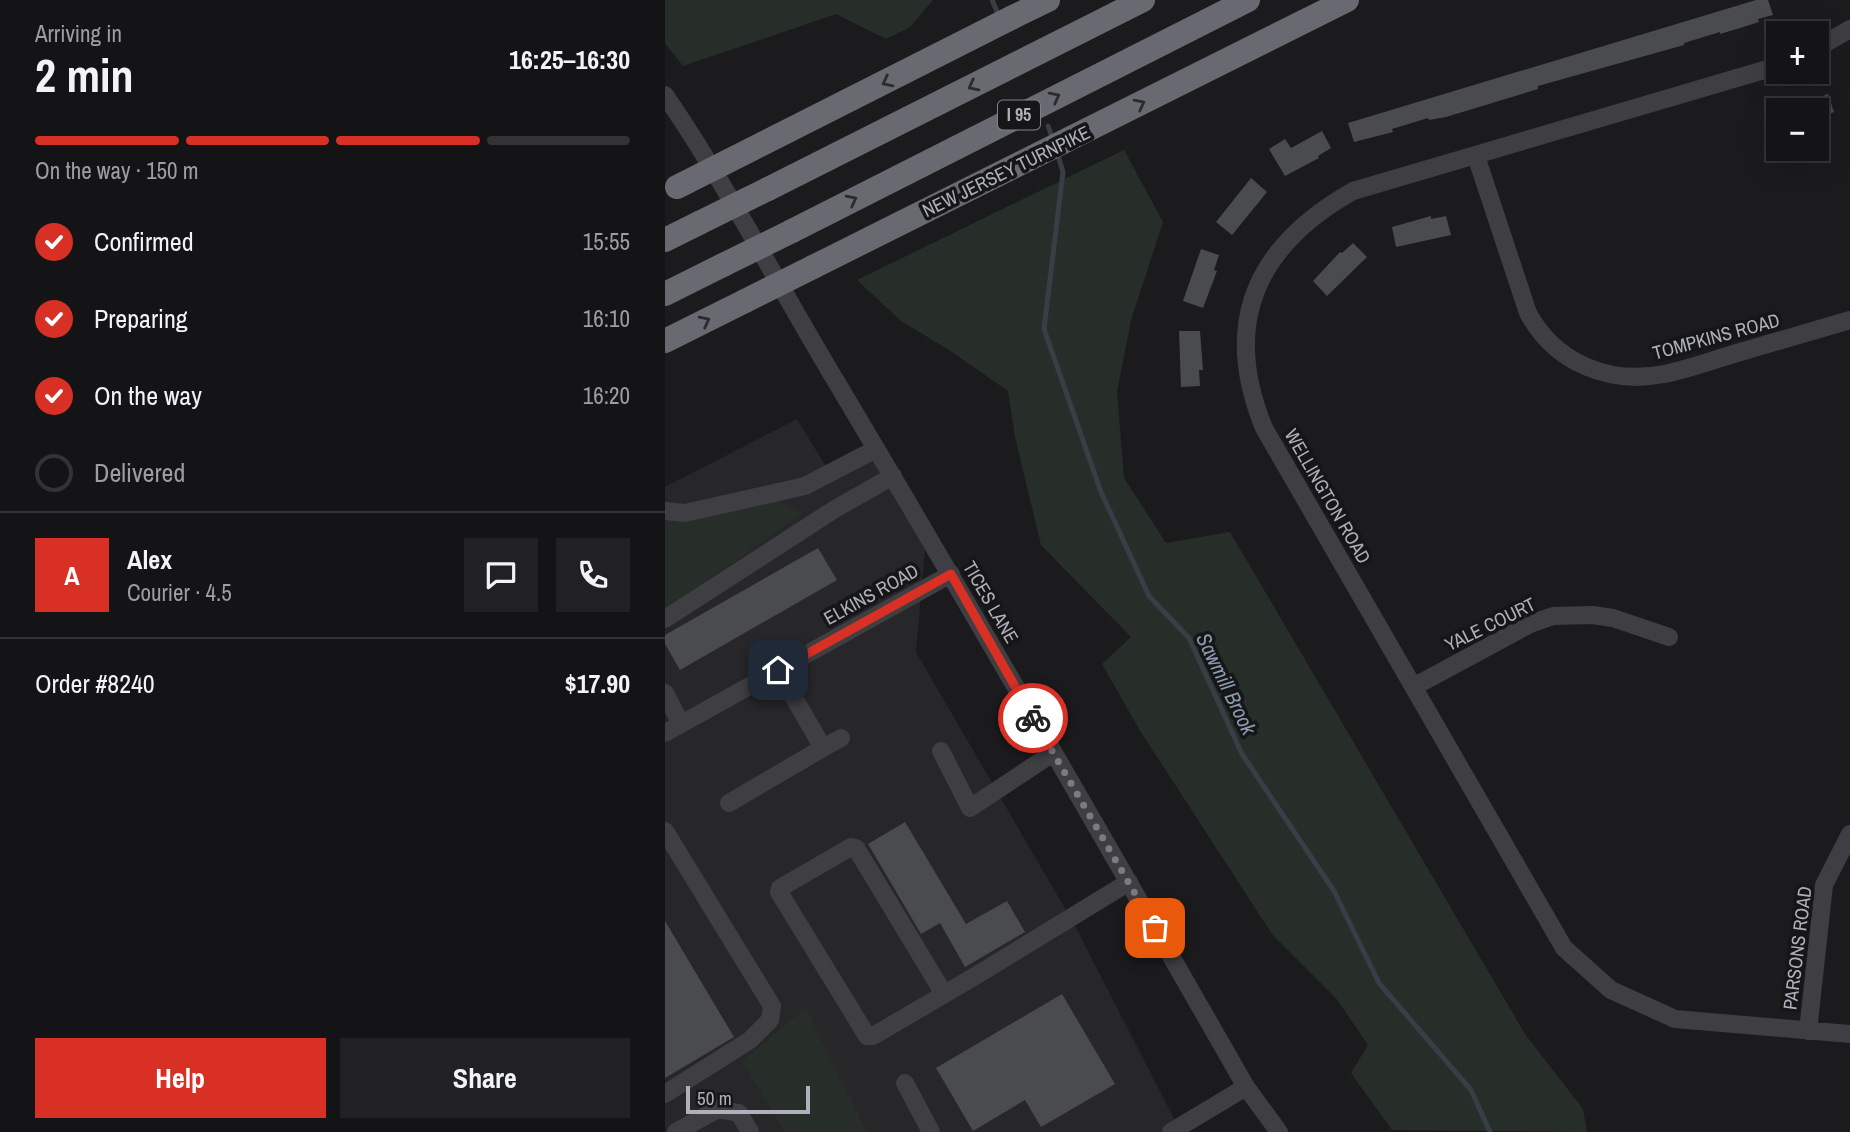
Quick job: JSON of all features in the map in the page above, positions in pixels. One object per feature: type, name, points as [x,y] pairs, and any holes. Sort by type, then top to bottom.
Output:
[{"type":"highway","points":[[671,190],[1048,0]]},
{"type":"highway","name":"I 95","points":[[665,240],[1143,0]]},
{"type":"highway","name":"I 95","points":[[665,294],[1248,0]]},
{"type":"highway","name":"NEW JERSEY TURNPIKE","points":[[665,341],[1346,0]]},
{"type":"street","points":[[1829,41],[1850,29]]},
{"type":"street","name":"WELLINGTON ROAD","points":[[1766,70],[1353,191],[1322,209],[1293,234],[1271,261],[1256,291],[1245,324],[1247,377],[1264,428],[1564,948],[1611,990],[1675,1019],[1850,1034]]},
{"type":"street","name":"TICES LANE","points":[[665,95],[698,142],[793,309],[951,574],[1246,1087],[1279,1132]]},
{"type":"street","name":"TOMPKINS ROAD","points":[[1476,156],[1528,313],[1537,330],[1557,349],[1592,371],[1624,376],[1664,374],[1850,320]]},
{"type":"street","points":[[665,511],[685,513],[805,486],[876,449]]},
{"type":"street","points":[[665,619],[790,538],[893,476]]},
{"type":"street","name":"ELKINS ROAD","points":[[673,728],[951,574]]},
{"type":"street","name":"YALE COURT","points":[[1415,686],[1530,624],[1553,616],[1593,615],[1613,618],[1669,637]]},
{"type":"street","points":[[778,670],[823,748]]},
{"type":"street","points":[[665,693],[673,728]]},
{"type":"street","points":[[729,803],[841,738]]},
{"type":"street","points":[[941,751],[973,813],[1053,753]]},
{"type":"street","points":[[665,831],[772,1006],[770,1020],[750,1040],[665,1094]]},
{"type":"street","name":"PARSONS ROAD","points":[[1808,1031],[1824,885],[1850,834]]},
{"type":"street","points":[[944,994],[856,848],[851,847],[780,888],[779,892],[867,1035],[873,1036],[944,994],[1129,882]]},
{"type":"street","points":[[905,1083],[930,1132]]},
{"type":"street","points":[[1171,1132],[1246,1087]]},
{"type":"street","points":[[676,1132],[717,1109],[739,1113],[750,1132]]},
{"type":"shaded area","points":[[665,0],[933,0],[910,27],[886,39],[836,14],[683,66],[665,43]]},
{"type":"shaded area","points":[[1124,150],[1163,222],[1131,320],[1117,392],[1124,478],[1166,543],[1230,532],[1525,1034],[1583,1109],[1587,1132],[1392,1130],[1351,1073],[1368,1045],[1336,998],[1272,934],[1139,729],[1102,664],[1131,637],[1041,545],[1015,437],[1008,391],[901,321],[857,280]]},
{"type":"shaded area","points":[[797,419],[831,475],[876,453],[926,539],[916,652],[1074,924],[1181,1132],[665,1132],[665,487]]},
{"type":"shaded area","points":[[777,501],[803,513],[665,610],[665,519]]},
{"type":"shaded area","points":[[806,1008],[867,1132],[785,1132],[742,1061]]},
{"type":"building","points":[[1756,0],[1768,0],[1773,15],[1758,19],[1759,22],[1684,45],[1538,86],[1538,89],[1446,117],[1428,118],[1392,129],[1393,132],[1354,142],[1348,123]]},
{"type":"building","points":[[1828,94],[1834,112],[1829,114],[1829,98],[1818,98]]},
{"type":"building","points":[[1322,131],[1331,148],[1318,156],[1319,158],[1285,176],[1269,149],[1285,139],[1291,148]]},
{"type":"building","points":[[1251,178],[1267,192],[1232,235],[1216,222]]},
{"type":"building","points":[[1431,216],[1431,219],[1446,216],[1451,235],[1396,247],[1392,227]]},
{"type":"building","points":[[1353,243],[1367,257],[1327,296],[1313,281],[1340,252]]},
{"type":"building","points":[[1201,249],[1219,255],[1214,270],[1217,271],[1203,308],[1183,301]]},
{"type":"building","points":[[1179,331],[1200,331],[1203,370],[1199,370],[1200,386],[1181,387]]},
{"type":"building","points":[[818,548],[837,580],[680,670],[665,644],[665,635]]},
{"type":"building","points":[[905,822],[966,924],[1007,901],[1025,932],[965,967],[940,923],[921,934],[868,844]]},
{"type":"building","points":[[665,921],[734,1037],[665,1078]]},
{"type":"building","points":[[1062,994],[1115,1084],[1041,1127],[1025,1100],[973,1131],[936,1068]]},
{"type":"waterway","name":"Sawmill Brook","points":[[992,0],[999,16]]},
{"type":"waterway","name":"Sawmill Brook","points":[[1048,126],[1053,140]]},
{"type":"waterway","name":"Sawmill Brook","points":[[1057,152],[1063,172],[1044,329],[1101,492],[1149,596],[1189,638],[1242,754],[1334,891],[1379,983],[1471,1090],[1490,1132]]},
{"type":"way so far","points":[[1033,718],[1155,928]]},
{"type":"route","points":[[778,670],[951,574],[1033,718]]}]
